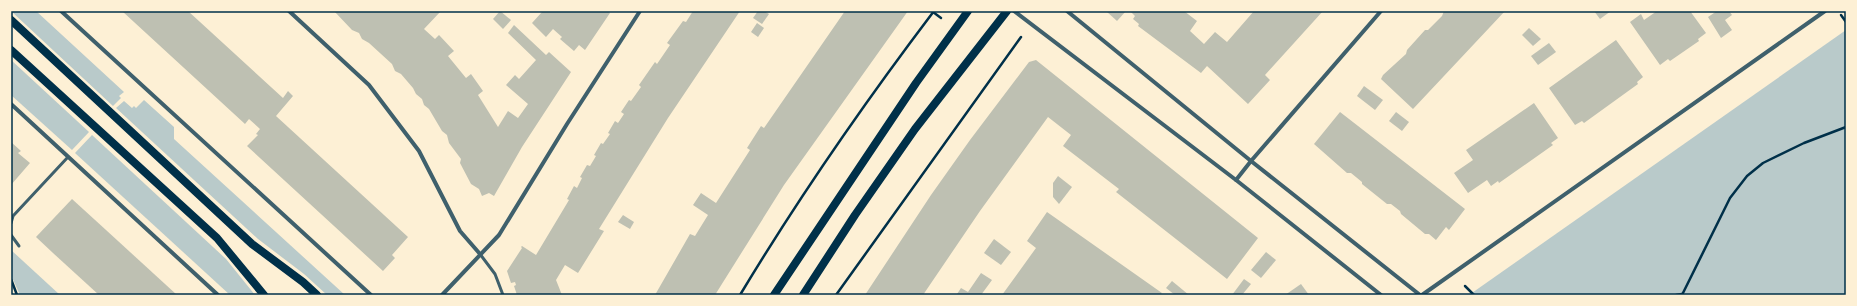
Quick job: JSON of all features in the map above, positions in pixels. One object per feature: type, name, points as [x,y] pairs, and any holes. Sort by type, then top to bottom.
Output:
[{"type":"main road","points":[[774,295],[916,82],[968,11]]},
{"type":"main road","points":[[803,295],[855,215],[915,129],[1007,11]]},
{"type":"main road","points":[[11,20],[252,244],[303,282],[317,295]]},
{"type":"main road","points":[[11,50],[217,238],[264,295]]},
{"type":"street","points":[[61,11],[371,295]]},
{"type":"street","points":[[289,11],[369,85],[419,151],[460,231],[480,254]]},
{"type":"street","points":[[442,295],[498,235],[640,11]]},
{"type":"street","points":[[1014,11],[1236,180],[1381,295]]},
{"type":"street","points":[[1067,11],[1250,161],[1421,295],[1826,11]]},
{"type":"street","points":[[1236,180],[1250,161],[1381,11]]},
{"type":"street","points":[[11,104],[218,295]]},
{"type":"lane","points":[[11,223],[13,216],[68,157]]},
{"type":"lane","points":[[11,235],[19,246]]},
{"type":"lane","points":[[480,254],[495,274],[503,295]]},
{"type":"path","points":[[740,295],[883,80],[934,11]]},
{"type":"path","points":[[836,295],[997,68],[1031,24]]},
{"type":"path","points":[[1676,295],[1682,294],[1730,198],[1747,176],[1762,163],[1804,143],[1846,127]]},
{"type":"path","points":[[11,279],[18,295]]},
{"type":"shaded area","points":[[11,11],[36,11],[124,92],[119,96],[121,98],[113,106]]},
{"type":"shaded area","points":[[1846,30],[1846,295],[1469,295]]},
{"type":"shaded area","points":[[11,60],[89,132],[72,150],[11,95]]},
{"type":"shaded area","points":[[144,100],[174,127],[174,139],[345,295],[327,295],[304,274],[258,239],[116,108],[124,101],[132,108],[134,106],[136,108]]},
{"type":"shaded area","points":[[92,135],[226,259],[255,295],[230,295],[75,153]]},
{"type":"shaded area","points":[[11,250],[60,295],[20,295],[11,275]]},
{"type":"building","points":[[122,11],[188,11],[283,98],[288,91],[293,96],[276,116],[408,237],[392,255],[395,258],[383,271],[247,146],[258,135],[256,134],[260,129],[249,119],[245,124]]},
{"type":"building","points":[[334,11],[441,11],[424,29],[435,39],[439,35],[454,51],[448,56],[466,78],[471,74],[483,91],[478,95],[498,127],[508,111],[518,118],[528,104],[506,85],[515,75],[519,79],[536,60],[508,33],[514,25],[546,55],[549,52],[571,72],[522,147],[494,196],[489,193],[482,196],[479,189],[471,184],[460,163],[461,159],[449,143],[447,135],[442,131],[429,109],[424,105],[422,99],[416,94],[401,74],[395,71],[392,64],[369,43],[362,39],[359,33],[352,30]]},
{"type":"building","points":[[500,11],[511,20],[503,29],[493,19]]},
{"type":"building","points":[[541,11],[608,11],[610,13],[585,50],[579,45],[574,51],[560,39],[562,37],[553,29],[546,37],[532,23],[542,12]]},
{"type":"building","points":[[693,11],[740,11],[668,118],[599,229],[604,231],[578,273],[565,265],[556,280],[562,295],[517,295],[514,286],[516,285],[515,282],[511,283],[507,271],[522,248],[521,247],[522,246],[536,255],[569,200],[567,199],[574,186],[577,188],[582,178],[580,177],[587,165],[590,166],[601,143],[603,144],[610,134],[608,133],[615,121],[618,123],[624,114],[621,112],[629,100],[631,101],[641,87],[639,85],[655,62],[657,64],[670,45],[667,43],[683,21],[686,22]]},
{"type":"building","points":[[758,11],[764,11],[769,14],[762,24],[753,18]]},
{"type":"building","points":[[845,11],[908,11],[784,185],[715,295],[655,295],[690,234],[695,236],[708,215],[693,205],[701,193],[716,203],[750,150],[747,148],[761,126],[764,128]]},
{"type":"building","points":[[1106,11],[1126,11],[1117,21]]},
{"type":"building","points":[[1130,11],[1184,11],[1197,21],[1190,31],[1204,44],[1215,32],[1227,42],[1254,11],[1323,11],[1265,75],[1270,80],[1248,104],[1207,66],[1201,73],[1138,26],[1139,24],[1133,19],[1135,16]]},
{"type":"building","points":[[1444,11],[1505,11],[1413,109],[1381,79],[1383,75],[1406,54],[1407,50],[1425,30],[1428,30],[1442,16]]},
{"type":"building","points":[[1594,11],[1611,11],[1600,19]]},
{"type":"building","points":[[1657,11],[1690,11],[1706,33],[1698,39],[1699,41],[1670,61],[1668,59],[1660,65],[1630,22],[1641,14],[1644,20]]},
{"type":"building","points":[[1717,11],[1729,11],[1732,15],[1725,20],[1732,30],[1721,38],[1708,17]]},
{"type":"building","points":[[757,23],[764,28],[758,37],[751,32]]},
{"type":"building","points":[[1529,28],[1541,39],[1533,46],[1522,35]]},
{"type":"building","points":[[1616,40],[1643,77],[1637,82],[1638,84],[1584,123],[1582,121],[1575,125],[1549,88]]},
{"type":"building","points":[[1549,43],[1556,52],[1538,65],[1531,56]]},
{"type":"building","points":[[1036,60],[1258,238],[1227,279],[1116,192],[1119,189],[1063,146],[1071,135],[1048,117],[980,211],[923,295],[865,295],[931,195],[970,140],[1029,62]]},
{"type":"building","points":[[1364,86],[1383,100],[1375,110],[1357,96]]},
{"type":"building","points":[[1534,103],[1558,138],[1551,143],[1553,145],[1499,183],[1498,181],[1491,186],[1487,180],[1468,193],[1454,173],[1473,160],[1466,150]]},
{"type":"building","points":[[1340,112],[1465,209],[1449,230],[1446,227],[1436,240],[1429,234],[1425,234],[1401,214],[1400,211],[1391,204],[1387,204],[1351,173],[1347,173],[1314,144]]},
{"type":"building","points":[[1396,112],[1409,122],[1402,131],[1389,121]]},
{"type":"building","points":[[11,142],[21,151],[18,153],[30,163],[11,185]]},
{"type":"building","points":[[1058,176],[1072,187],[1059,204],[1053,197],[1053,183]]},
{"type":"building","points":[[72,199],[177,295],[99,295],[53,253],[36,237]]},
{"type":"building","points":[[1047,212],[1162,293],[1160,295],[1002,295],[1036,248],[1027,241]]},
{"type":"building","points":[[623,215],[634,222],[630,229],[618,222]]},
{"type":"building","points":[[994,239],[1011,252],[1001,265],[984,253]]},
{"type":"building","points":[[1266,252],[1276,260],[1261,278],[1251,270]]},
{"type":"building","points":[[981,273],[992,280],[981,295],[957,294],[961,288],[968,292]]},
{"type":"building","points":[[1244,279],[1251,284],[1242,295],[1232,295]]},
{"type":"building","points":[[1172,281],[1189,295],[1175,295],[1166,288]]},
{"type":"building","points":[[1301,284],[1309,295],[1285,295]]}]
